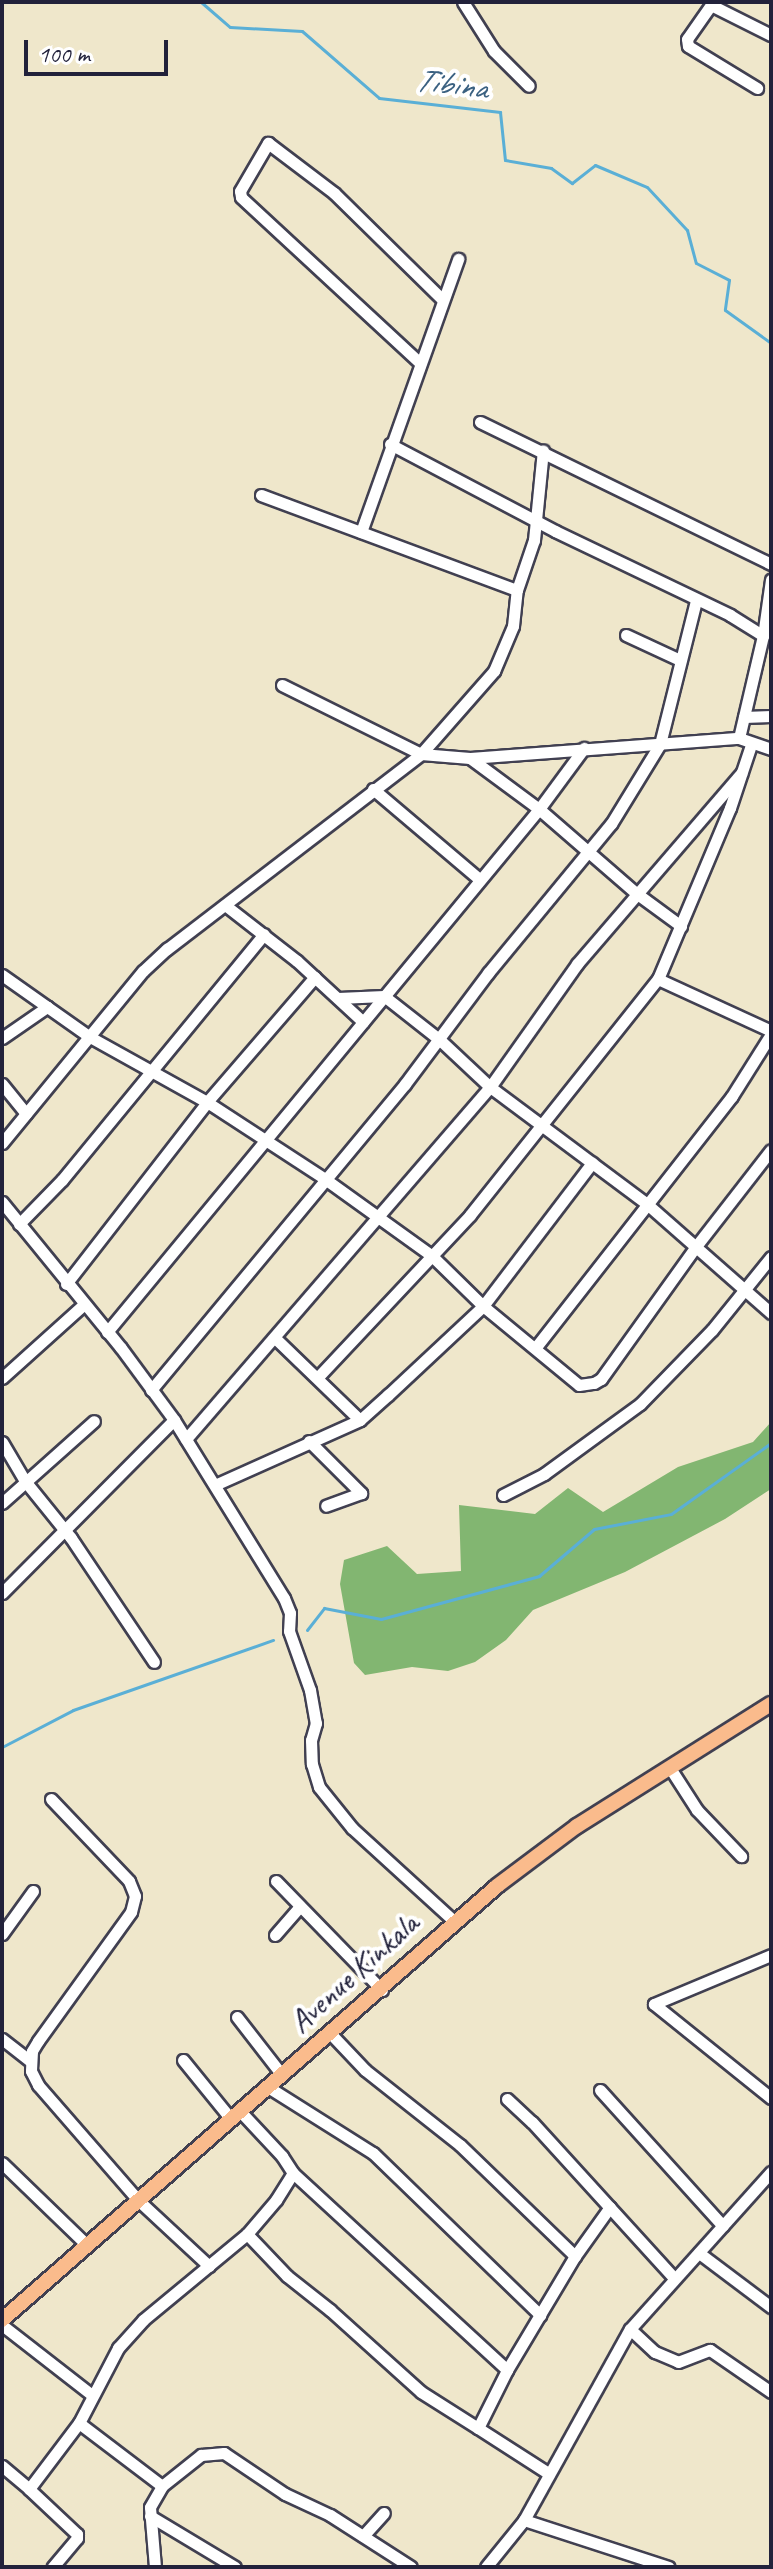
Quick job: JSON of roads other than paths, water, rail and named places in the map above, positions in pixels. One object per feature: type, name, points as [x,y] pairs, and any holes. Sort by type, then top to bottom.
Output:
[{"type":"main road","name":"Avenue Kinkala","points":[[2,2322],[382,1990],[454,1921],[577,1826],[771,1704]]},
{"type":"street","points":[[463,2],[494,51],[529,86]]},
{"type":"street","points":[[757,88],[688,46],[687,39],[712,4],[771,35]]},
{"type":"street","points":[[420,363],[241,197],[240,191],[268,143],[334,193],[442,299]]},
{"type":"street","points":[[361,532],[458,259]]},
{"type":"street","points":[[480,422],[543,450],[771,564]]},
{"type":"street","points":[[390,444],[763,636]]},
{"type":"street","points":[[2,1143],[143,971],[421,754],[494,671],[513,626],[517,590],[536,519],[543,450]]},
{"type":"street","points":[[261,495],[517,590]]},
{"type":"street","points":[[739,738],[763,636],[771,580]]},
{"type":"street","points":[[151,1390],[440,1040],[488,973],[588,854],[635,788],[660,744],[696,601]]},
{"type":"street","points":[[626,635],[680,660]]},
{"type":"street","points":[[282,685],[421,754],[470,758],[739,738],[751,745],[771,749]]},
{"type":"street","points":[[744,717],[771,716]]},
{"type":"street","points":[[318,1377],[432,1256],[543,1125],[658,979],[751,745]]},
{"type":"street","points":[[107,1332],[267,1141],[478,878],[539,809],[584,748]]},
{"type":"street","points":[[470,758],[539,809],[588,854],[681,926]]},
{"type":"street","points":[[186,1439],[490,1087],[577,964],[741,773]]},
{"type":"street","points":[[373,789],[478,878]]},
{"type":"street","points":[[225,905],[315,977],[363,1022]]},
{"type":"street","points":[[19,1224],[62,1180],[264,934]]},
{"type":"street","points":[[2,975],[90,1037],[207,1102],[325,1179],[432,1256],[483,1306],[536,1347],[570,1381],[579,1385],[594,1383],[771,1150]]},
{"type":"street","points":[[66,1284],[207,1102],[315,977]]},
{"type":"street","points":[[536,1347],[732,1096],[771,1032],[658,979]]},
{"type":"street","points":[[338,998],[384,996],[440,1040],[490,1087],[647,1204],[771,1313]]},
{"type":"street","points":[[2,1038],[47,1007]]},
{"type":"street","points":[[2,1084],[26,1114]]},
{"type":"street","points":[[217,1484],[360,1420],[483,1306],[592,1163]]},
{"type":"street","points":[[2,1202],[174,1420],[217,1484],[290,1613],[289,1631],[310,1690],[316,1723],[311,1740],[312,1764],[319,1787],[352,1828],[399,1867],[454,1921]]},
{"type":"street","points":[[503,1495],[544,1474],[640,1404],[744,1291],[771,1257]]},
{"type":"street","points":[[2,1378],[83,1305]]},
{"type":"street","points":[[275,1338],[360,1420]]},
{"type":"street","points":[[2,1593],[174,1420]]},
{"type":"street","points":[[2,1503],[94,1421]]},
{"type":"street","points":[[309,1441],[361,1493],[326,1506]]},
{"type":"street","points":[[2,1442],[25,1481],[65,1531],[154,1662]]},
{"type":"street","points":[[670,1768],[697,1810],[741,1856]]},
{"type":"street","points":[[30,2061],[38,2041],[131,1912],[135,1896],[129,1881],[51,1799]]},
{"type":"street","points":[[276,1881],[382,1990]]},
{"type":"street","points":[[2,1934],[33,1891]]},
{"type":"street","points":[[275,1935],[300,1906]]},
{"type":"street","points":[[771,1955],[654,2004],[771,2098]]},
{"type":"street","points":[[237,2017],[282,2075]]},
{"type":"street","points":[[330,2033],[365,2070],[460,2145],[575,2256]]},
{"type":"street","points":[[2,2039],[30,2061],[38,2085],[138,2200],[209,2266]]},
{"type":"street","points":[[183,2060],[236,2115],[282,2156],[293,2173],[507,2370]]},
{"type":"street","points":[[268,2087],[373,2153],[540,2315]]},
{"type":"street","points":[[600,2090],[723,2226]]},
{"type":"street","points":[[507,2099],[674,2278]]},
{"type":"street","points":[[2,2163],[87,2245]]},
{"type":"street","points":[[486,2567],[524,2520],[630,2329],[723,2226],[767,2184],[771,2172]]},
{"type":"street","points":[[29,2489],[79,2423],[105,2367],[127,2338],[143,2320],[247,2234],[276,2200],[293,2173]]},
{"type":"street","points":[[478,2428],[507,2370],[575,2256],[610,2207]]},
{"type":"street","points":[[247,2234],[287,2276],[330,2310],[421,2392],[548,2473]]},
{"type":"street","points":[[699,2253],[771,2307]]},
{"type":"street","points":[[2,2322],[92,2395]]},
{"type":"street","points":[[630,2329],[655,2352],[678,2362],[710,2350],[771,2392]]},
{"type":"street","points":[[79,2423],[162,2486]]},
{"type":"street","points":[[155,2567],[150,2516],[152,2502],[162,2486],[201,2455],[224,2453],[285,2494],[330,2515],[411,2567]]},
{"type":"street","points":[[2,2466],[77,2534],[53,2567]]},
{"type":"street","points":[[363,2536],[384,2513]]},
{"type":"street","points":[[150,2516],[235,2567]]},
{"type":"street","points":[[524,2520],[632,2562],[669,2567]]},
{"type":"waterway","name":"Tibina","points":[[201,2],[230,27],[302,31],[379,98],[500,112],[505,160],[551,168],[572,183],[595,165],[647,187],[687,230],[696,263],[729,280],[725,310],[771,343]]},
{"type":"waterway","points":[[307,1630],[324,1608],[381,1619],[539,1576],[594,1529],[671,1514],[771,1443]]},
{"type":"waterway","points":[[2,1747],[73,1710],[273,1640]]}]
